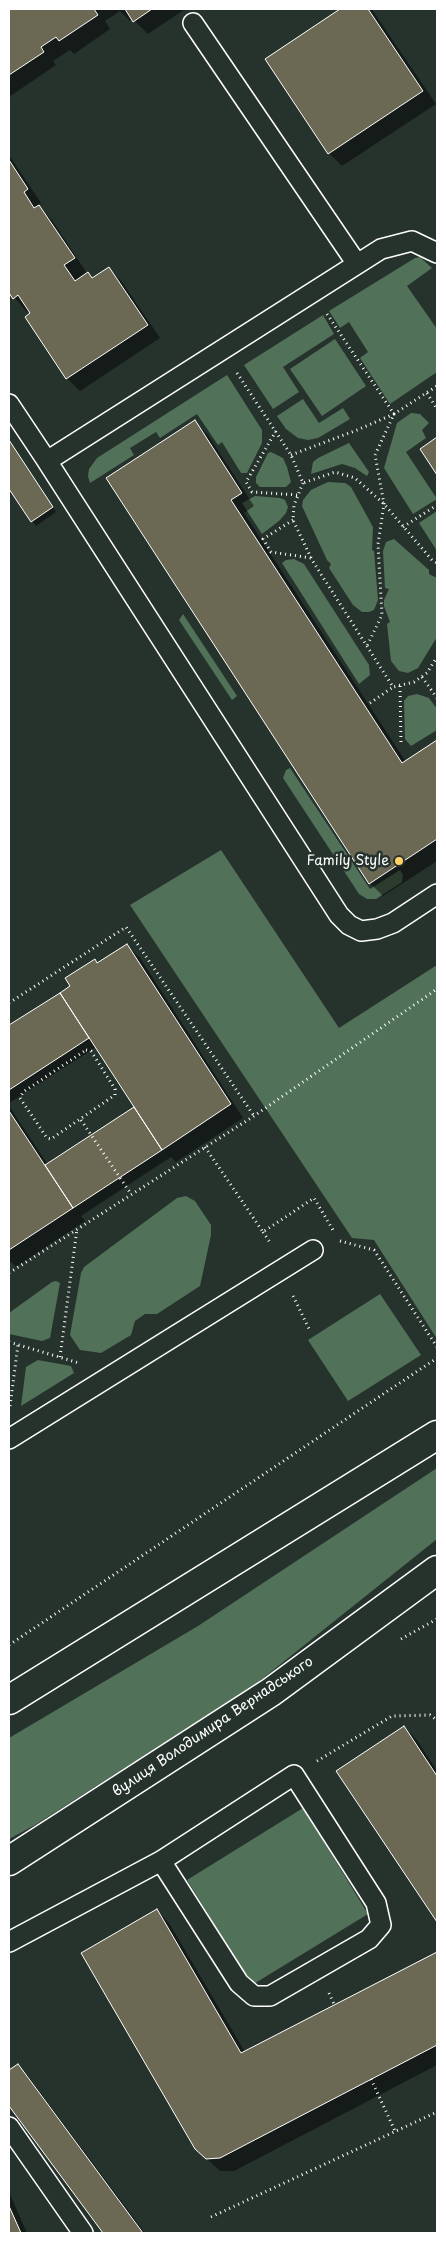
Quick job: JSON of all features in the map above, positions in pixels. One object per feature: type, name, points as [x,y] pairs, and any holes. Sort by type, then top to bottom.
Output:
[{"type":"street","points":[[9,1700],[437,1435]]},
{"type":"street","name":"вулиця Володимира Вернадського","points":[[9,1861],[271,1692],[437,1570]]},
{"type":"lane","points":[[193,23],[357,264]]},
{"type":"lane","points":[[47,461],[381,249],[412,241],[437,253]]},
{"type":"lane","points":[[9,404],[339,915],[349,925],[361,931],[377,929],[393,923],[437,894]]},
{"type":"lane","points":[[9,1439],[313,1250]]},
{"type":"lane","points":[[9,1942],[161,1861],[294,1775],[376,1904],[382,1925],[369,1939],[270,1996],[254,1996],[238,1983],[161,1861]]},
{"type":"lane","points":[[9,2127],[82,2233]]},
{"type":"path","points":[[324,310],[394,414]]},
{"type":"path","points":[[233,367],[291,455],[303,483],[294,505],[294,520],[311,558],[393,687]]},
{"type":"path","points":[[291,455],[394,414],[437,386]]},
{"type":"path","points":[[427,393],[437,409]]},
{"type":"path","points":[[367,646],[382,614],[378,544],[384,504],[375,455],[394,414]]},
{"type":"path","points":[[276,431],[246,482],[252,492],[298,495]]},
{"type":"path","points":[[303,483],[335,472],[355,478],[384,504],[432,560],[437,563]]},
{"type":"path","points":[[403,527],[437,505]]},
{"type":"path","points":[[294,520],[263,539],[271,552],[311,558]]},
{"type":"path","points":[[370,703],[393,687],[414,682],[422,677],[427,673],[437,657]]},
{"type":"path","points":[[422,677],[437,698]]},
{"type":"path","points":[[400,686],[400,743]]},
{"type":"path","points":[[9,1003],[126,927],[254,1116]]},
{"type":"path","points":[[9,1273],[254,1116],[437,989]]},
{"type":"path","points":[[86,1050],[91,1051],[116,1089],[115,1095],[81,1120],[51,1139],[47,1138],[20,1098],[23,1092],[86,1050]]},
{"type":"path","points":[[81,1120],[131,1194]]},
{"type":"path","points":[[60,1357],[77,1229]]},
{"type":"path","points":[[9,1342],[86,1364]]},
{"type":"path","points":[[9,1412],[18,1345]]},
{"type":"path","points":[[9,1645],[437,1358]]},
{"type":"path","points":[[294,1775],[392,1716],[430,1715],[437,1720]]},
{"type":"path","points":[[371,2079],[395,2131]]},
{"type":"path","points":[[211,2217],[437,2112]]},
{"type":"green space","points":[[420,257],[432,268],[407,286],[437,329],[437,372],[390,404],[360,358],[368,352],[349,322],[340,328],[329,311],[415,258]]},
{"type":"green space","points":[[323,315],[334,334],[283,367],[299,392],[273,409],[244,365]]},
{"type":"green space","points":[[335,339],[366,386],[322,416],[290,369]]},
{"type":"green space","points":[[227,375],[262,430],[262,443],[247,473],[241,473],[222,442],[218,445],[197,414],[160,438],[156,432],[130,448],[134,455],[90,483],[89,469],[97,458]]},
{"type":"green space","points":[[303,399],[319,423],[343,408],[350,419],[318,438],[308,440],[298,438],[286,429],[277,416]]},
{"type":"green space","points":[[411,413],[420,414],[429,423],[422,430],[426,438],[406,452],[437,499],[413,514],[384,468],[397,423]]},
{"type":"green space","points":[[349,443],[369,472],[367,476],[355,468],[342,464],[311,474],[313,462]]},
{"type":"green space","points":[[271,452],[283,458],[287,467],[291,482],[286,487],[260,487],[256,483],[256,477],[268,453]]},
{"type":"green space","points":[[328,482],[345,483],[351,487],[373,527],[372,550],[374,551],[378,600],[374,610],[369,612],[362,612],[353,605],[329,568],[331,564],[327,560],[302,506],[303,500],[311,490]]},
{"type":"green space","points":[[255,496],[280,498],[285,500],[288,507],[286,513],[279,521],[262,534],[242,503]]},
{"type":"green space","points":[[437,511],[437,551],[419,523]]},
{"type":"green space","points":[[394,539],[429,570],[429,574],[437,578],[437,637],[418,668],[408,673],[399,671],[391,661],[387,624],[390,622],[384,606],[384,600],[389,589],[385,588],[383,551],[386,542]]},
{"type":"green space","points":[[294,559],[304,564],[369,665],[370,675],[359,684],[282,563],[286,560]]},
{"type":"green space","points":[[183,614],[237,696],[232,700],[179,620]]},
{"type":"green space","points":[[417,694],[429,698],[437,709],[437,730],[411,746],[405,739],[404,701],[408,696]]},
{"type":"green space","points":[[290,768],[370,889],[400,870],[403,875],[402,882],[376,899],[367,899],[359,894],[283,778],[286,770]]},
{"type":"green space","points":[[221,850],[339,1028],[437,965],[437,1339],[374,1240],[352,1238],[130,905]]},
{"type":"green space","points":[[186,1196],[195,1201],[211,1225],[211,1235],[200,1286],[157,1314],[145,1314],[135,1321],[131,1335],[101,1353],[80,1350],[70,1335],[81,1273],[84,1267],[177,1198]]},
{"type":"green space","points":[[56,1281],[60,1283],[50,1338],[42,1341],[9,1334],[9,1313]]},
{"type":"green space","points":[[380,1294],[421,1355],[348,1401],[308,1340]]},
{"type":"green space","points":[[38,1360],[71,1366],[74,1373],[21,1406],[26,1367]]},
{"type":"green space","points":[[437,1468],[437,1539],[252,1687],[35,1825],[9,1839],[9,1738],[198,1626]]},
{"type":"green space","points":[[303,1808],[368,1914],[252,1985],[187,1880]]},
{"type":"building","points":[[9,9],[94,9],[98,15],[59,41],[56,37],[41,47],[44,52],[9,75]]},
{"type":"building","points":[[125,9],[152,9],[133,22]]},
{"type":"building","points":[[340,9],[368,9],[423,91],[328,154],[265,59]]},
{"type":"building","points":[[9,160],[28,189],[24,192],[34,208],[39,205],[75,258],[64,265],[75,281],[88,272],[92,278],[109,267],[148,325],[66,379],[25,317],[30,313],[18,295],[13,299],[9,293]]},
{"type":"building","points":[[195,420],[242,493],[231,500],[402,763],[437,740],[437,839],[369,884],[106,478]]},
{"type":"building","points":[[437,437],[437,475],[420,449]]},
{"type":"building","points":[[9,440],[53,507],[31,522],[9,489]]},
{"type":"building","points":[[127,944],[231,1104],[162,1150],[60,993],[70,986],[65,978],[95,959],[97,963]]},
{"type":"building","points":[[60,993],[89,1038],[9,1090],[9,1025]]},
{"type":"building","points":[[134,1107],[162,1150],[73,1208],[45,1165]]},
{"type":"building","points":[[9,1111],[73,1208],[9,1250]]},
{"type":"building","points":[[404,1726],[437,1776],[437,1922],[336,1771]]},
{"type":"building","points":[[157,1909],[241,2053],[437,1952],[437,2045],[220,2158],[206,2159],[195,2149],[81,1953]]},
{"type":"building","points":[[18,2064],[143,2233],[103,2233],[9,2106],[9,2070]]},
{"type":"building","points":[[9,2206],[21,2233],[9,2233]]},
{"type":"place","name":"Family Style","points":[[399,861]]}]
